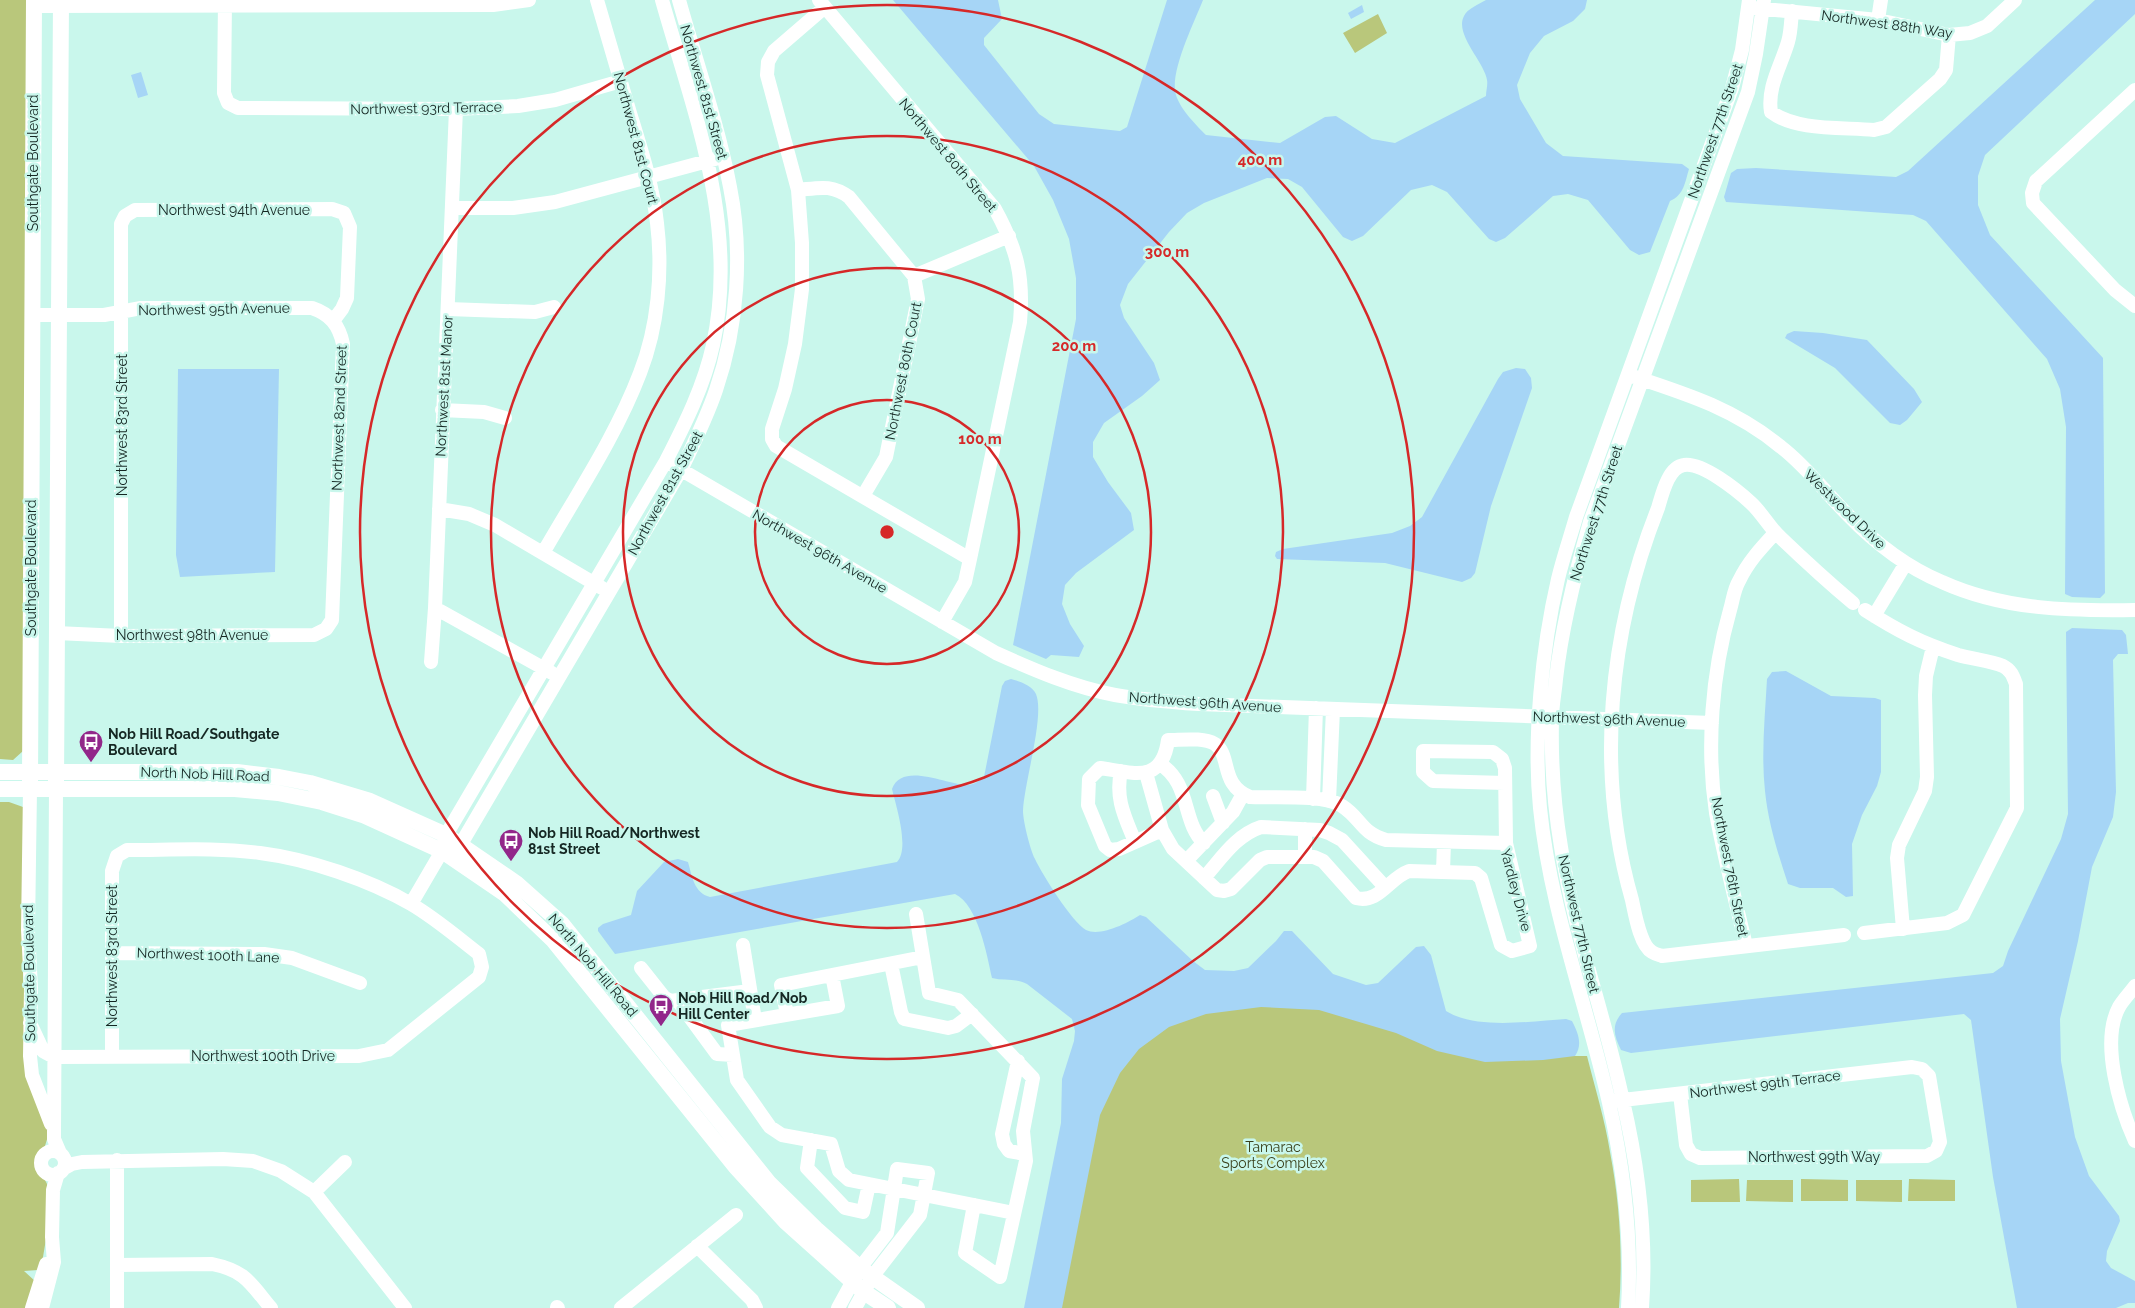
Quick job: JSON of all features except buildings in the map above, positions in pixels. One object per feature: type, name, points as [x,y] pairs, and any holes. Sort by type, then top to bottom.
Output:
[{"type":"main road","name":"Southgate Boulevard","points":[[30,789],[34,3]]},
{"type":"main road","name":"Southgate Boulevard","points":[[56,789],[61,3]]},
{"type":"main road","name":"North Nob Hill Road","points":[[0,772],[237,772],[279,776],[370,801],[444,843],[505,894],[553,940],[735,1166],[786,1222],[862,1280],[917,1308]]},
{"type":"main road","name":"North Nob Hill Road","points":[[0,789],[235,789],[278,793],[322,802],[444,843],[461,844],[516,882],[562,924],[769,1183],[816,1229],[888,1308]]},
{"type":"street","points":[[34,3],[492,3],[529,0]]},
{"type":"street","name":"Northwest 81st Court","points":[[543,553],[622,414],[640,371],[652,333],[657,294],[659,260],[657,223],[649,178],[597,0]]},
{"type":"street","name":"Northwest 81st Street","points":[[411,904],[544,668],[666,461],[688,418],[702,384],[713,345],[722,271],[720,228],[715,190],[662,0]]},
{"type":"street","name":"Northwest 81st Street","points":[[461,844],[681,470],[702,426],[717,388],[734,308],[737,271],[735,227],[730,188],[723,157],[679,0]]},
{"type":"street","points":[[1878,20],[1881,0]]},
{"type":"street","name":"Northwest 88th Way","points":[[1749,3],[1764,4],[1792,11],[1878,20],[1949,35],[1970,32],[1987,26],[2015,0]]},
{"type":"street","name":"Northwest 93rd Terrace","points":[[225,3],[224,93],[228,103],[238,108],[456,109],[527,105],[555,100],[621,81]]},
{"type":"street","points":[[822,3],[774,50],[768,62],[767,74],[798,190],[802,243],[802,289],[795,344],[785,389],[772,429],[772,439],[776,446],[970,560]]},
{"type":"street","name":"Northwest 80th Street","points":[[822,3],[995,209],[1009,236],[1020,270],[1022,296],[1020,322],[970,560],[965,582],[942,622]]},
{"type":"street","name":"Northwest 77th Street","points":[[1642,1308],[1644,1248],[1638,1173],[1623,1100],[1575,918],[1561,848],[1546,717],[1546,641],[1558,579],[1576,517],[1732,88],[1742,50],[1749,3]]},
{"type":"street","name":"Northwest 77th Street","points":[[1628,1308],[1629,1249],[1618,1150],[1609,1102],[1561,921],[1546,852],[1540,808],[1537,752],[1546,717],[1572,583],[1590,522],[1748,92],[1764,4]]},
{"type":"street","points":[[1792,11],[1788,41],[1778,67],[1769,100],[1771,112],[1781,120],[1794,124],[1874,130],[1886,127],[1940,79],[1946,70],[1949,35]]},
{"type":"street","points":[[2135,90],[2036,181],[2032,193],[2033,203],[2115,290],[2135,306]]},
{"type":"street","name":"Northwest 81st Manor","points":[[431,662],[435,608],[456,109]]},
{"type":"street","points":[[452,208],[513,208],[555,202],[723,157]]},
{"type":"street","points":[[798,190],[825,187],[838,189],[849,197],[914,276],[1009,236]]},
{"type":"street","name":"Northwest 94th Avenue","points":[[125,216],[135,210],[332,209],[344,213],[350,227],[347,298],[333,321]]},
{"type":"street","name":"Northwest 83rd Street","points":[[121,636],[122,224],[125,216]]},
{"type":"street","name":"Northwest 80th Court","points":[[863,496],[886,457],[918,299],[914,276]]},
{"type":"street","points":[[448,309],[535,312],[554,307]]},
{"type":"street","name":"Northwest 95th Avenue","points":[[32,315],[104,314],[141,308],[312,308],[325,313],[333,321]]},
{"type":"street","name":"Northwest 82nd Street","points":[[326,629],[332,620],[343,344],[340,332],[333,321]]},
{"type":"street","name":"Westwood Drive","points":[[1628,375],[1709,402],[1748,422],[1782,447],[1875,541],[1906,563],[1941,582],[2005,603],[2072,610],[2135,610]]},
{"type":"street","points":[[442,410],[484,412],[505,418]]},
{"type":"street","name":"Northwest 96th Avenue","points":[[666,461],[996,653],[1033,670],[1113,695],[1172,702],[1712,723]]},
{"type":"street","points":[[1844,935],[1662,956],[1651,952],[1644,943],[1630,894],[1618,839],[1611,780],[1611,718],[1618,653],[1629,595],[1645,540],[1671,473],[1680,465],[1691,464],[1719,478],[1752,503],[1775,532],[1864,610],[1901,633],[1933,647],[2002,666],[2012,672],[2016,684],[2017,808],[1963,915],[1956,920],[1864,933]]},
{"type":"street","points":[[439,509],[469,514],[495,525],[609,592]]},
{"type":"street","name":"Northwest 76th Street","points":[[1746,946],[1716,812],[1712,764],[1712,723],[1725,626],[1738,582],[1754,555],[1775,532]]},
{"type":"street","points":[[1864,610],[1906,563]]},
{"type":"street","points":[[435,608],[559,677]]},
{"type":"street","name":"Northwest 98th Avenue","points":[[56,633],[121,636],[314,635],[326,629]]},
{"type":"street","points":[[1904,928],[1897,858],[1899,845],[1925,791],[1927,777],[1926,676],[1933,647]]},
{"type":"street","points":[[1313,799],[1316,708]]},
{"type":"street","points":[[1329,801],[1333,709]]},
{"type":"street","points":[[1162,830],[1118,849],[1110,850],[1105,846],[1088,805],[1089,779],[1100,768],[1139,774],[1156,769],[1164,757],[1168,740],[1203,740],[1215,744],[1220,751],[1232,784],[1243,794],[1233,812],[1186,861]]},
{"type":"street","points":[[1505,783],[1433,781],[1423,772],[1423,751],[1493,752],[1502,759],[1505,768],[1506,843]]},
{"type":"street","points":[[1160,764],[1170,770],[1176,779],[1195,830],[1204,842]]},
{"type":"street","points":[[1314,766],[1330,768]]},
{"type":"street","points":[[1121,772],[1119,803],[1135,842]]},
{"type":"street","name":"Yardley Drive","points":[[1146,773],[1162,830],[1173,849],[1217,890],[1231,890],[1260,860],[1267,856],[1314,857],[1323,861],[1356,898],[1371,899],[1400,874],[1409,871],[1475,873],[1481,878],[1500,945],[1512,951],[1530,946],[1506,843],[1386,840],[1376,838],[1368,833],[1348,810],[1336,802],[1313,799],[1250,797],[1243,794]]},
{"type":"street","name":"Southgate Boulevard","points":[[30,789],[28,930],[32,1076],[56,1156]]},
{"type":"street","name":"Southgate Boulevard","points":[[42,1308],[54,1262],[52,1237],[56,1156],[54,1057],[56,789]]},
{"type":"street","points":[[1213,796],[1222,823]]},
{"type":"street","points":[[1204,878],[1239,839],[1254,830],[1261,827],[1305,829],[1320,830],[1342,840],[1385,887]]},
{"type":"street","points":[[1305,829],[1305,857]]},
{"type":"street","points":[[1444,842],[1444,872]]},
{"type":"street","name":"Northwest 83rd Street","points":[[112,1056],[112,871],[117,856],[127,850],[260,852],[312,863],[360,880],[411,904]]},
{"type":"street","name":"Northwest 100th Drive","points":[[54,1057],[359,1056],[388,1050],[479,977],[482,967],[479,954],[411,904]]},
{"type":"street","points":[[916,914],[929,993],[958,1000],[1033,1078],[1023,1132],[1026,1161],[1000,1277],[965,1253],[974,1205]]},
{"type":"street","points":[[743,945],[755,1020]]},
{"type":"street","name":"Northwest 100th Lane","points":[[112,953],[264,954],[292,958],[360,983]]},
{"type":"street","points":[[787,1014],[782,984],[923,957]]},
{"type":"street","points":[[891,964],[904,1019],[948,1028],[956,1026],[972,1014]]},
{"type":"street","points":[[641,968],[664,997],[670,1000],[678,1001],[750,991]]},
{"type":"street","points":[[832,975],[838,1006],[728,1025],[737,1080],[770,1128],[782,1136],[831,1144],[839,1171],[849,1180],[1014,1213]]},
{"type":"street","points":[[2135,986],[2118,1008],[2111,1046],[2112,1066],[2129,1128],[2135,1141]]},
{"type":"street","points":[[678,1001],[717,1054],[733,1055]]},
{"type":"street","points":[[30,1023],[43,1051],[54,1057]]},
{"type":"street","points":[[1018,1061],[1002,1134],[1004,1144],[1009,1151],[1025,1154]]},
{"type":"street","name":"Northwest 99th Terrace","points":[[1609,1102],[1912,1067],[1922,1069],[1929,1076],[1940,1142],[1936,1151]]},
{"type":"street","name":"Northwest 99th Way","points":[[1680,1094],[1686,1145],[1691,1154],[1700,1158],[1917,1157],[1927,1156],[1936,1151]]},
{"type":"street","points":[[811,1140],[807,1168],[845,1208],[862,1212],[869,1184]]},
{"type":"street","points":[[56,1156],[72,1164],[117,1160],[223,1159],[253,1161],[281,1171],[314,1192],[405,1308]]},
{"type":"street","points":[[117,1160],[117,1308]]},
{"type":"street","points":[[314,1192],[345,1162]]},
{"type":"street","points":[[838,1308],[862,1280],[920,1215],[928,1173],[897,1168],[887,1233],[862,1280],[855,1308]]},
{"type":"street","points":[[620,1308],[736,1215]]},
{"type":"street","name":"Southgate Boulevard","points":[[32,1308],[52,1237]]},
{"type":"street","points":[[697,1246],[752,1300],[756,1308]]},
{"type":"street","points":[[118,1265],[212,1264],[226,1267],[241,1274],[252,1283],[265,1306]]},
{"type":"green space","points":[[0,0],[27,0],[23,751],[13,760],[0,759]]},
{"type":"green space","points":[[1378,14],[1387,33],[1355,53],[1343,33]]},
{"type":"green space","points":[[0,802],[9,802],[23,807],[23,983],[28,984],[28,1055],[47,1122],[48,1136],[39,1156],[39,1168],[47,1184],[46,1239],[43,1257],[38,1270],[24,1271],[35,1281],[28,1308],[0,1308]]},
{"type":"green space","name":"Tamarac Sports Complex","points":[[1276,1001],[1575,1056],[1587,1056],[1605,1128],[1616,1191],[1621,1250],[1619,1308],[1060,1308],[1098,1111],[1118,1069],[1143,1039],[1199,1010]]},
{"type":"green space","points":[[1739,1179],[1740,1202],[1691,1202],[1691,1180]]},
{"type":"green space","points":[[1801,1179],[1848,1180],[1848,1201],[1801,1201]]},
{"type":"green space","points":[[1909,1179],[1955,1180],[1955,1201],[1908,1201]]},
{"type":"green space","points":[[1747,1180],[1793,1180],[1793,1202],[1746,1201]]},
{"type":"green space","points":[[1856,1180],[1902,1180],[1902,1202],[1856,1201]]},
{"type":"water","points":[[893,0],[998,0],[1002,19],[984,38],[984,45],[1039,114],[1054,124],[1120,131],[1127,127],[1167,0],[1203,0],[1179,61],[1175,86],[1176,95],[1181,106],[1206,135],[1280,143],[1325,117],[1336,116],[1372,139],[1395,143],[1486,96],[1487,82],[1485,73],[1466,40],[1463,31],[1462,23],[1464,16],[1470,9],[1486,0],[1587,0],[1585,9],[1573,21],[1544,36],[1530,53],[1517,85],[1520,99],[1546,143],[1563,156],[1682,164],[1689,169],[1681,192],[1670,201],[1650,252],[1639,255],[1630,250],[1588,200],[1568,194],[1553,196],[1505,238],[1496,242],[1489,239],[1447,192],[1432,185],[1411,190],[1363,236],[1352,241],[1343,237],[1302,187],[1288,179],[1267,178],[1204,203],[1187,213],[1169,232],[1128,284],[1120,305],[1124,318],[1154,363],[1160,380],[1142,396],[1104,423],[1093,442],[1093,457],[1108,482],[1131,513],[1134,530],[1076,573],[1065,585],[1062,604],[1070,624],[1084,646],[1079,657],[1051,655],[1046,659],[1013,645],[1076,319],[1076,278],[1069,239],[1053,200],[1034,166]]},
{"type":"water","points":[[2095,0],[2135,0],[2135,14],[1985,155],[1978,176],[1978,205],[1990,235],[2103,358],[2105,593],[2100,598],[2072,597],[2065,594],[2066,427],[2060,389],[2047,359],[1926,221],[1913,215],[1726,202],[1724,197],[1731,173],[1737,169],[1756,168],[1896,177],[1908,171]]},
{"type":"water","points":[[1362,5],[1364,12],[1351,19],[1348,13]]},
{"type":"water","points":[[141,72],[148,95],[138,98],[131,75]]},
{"type":"water","points":[[1794,331],[1823,333],[1867,340],[1914,389],[1922,402],[1907,420],[1900,425],[1890,423],[1835,368],[1785,338],[1787,334]]},
{"type":"water","points":[[1516,368],[1525,369],[1531,378],[1532,388],[1491,506],[1475,573],[1471,578],[1462,582],[1385,563],[1277,559],[1275,556],[1276,552],[1283,549],[1392,533],[1410,526],[1422,517],[1498,379],[1503,372]]},
{"type":"water","points":[[178,369],[279,369],[275,572],[180,577],[176,555]]},
{"type":"water","points":[[2072,628],[2122,630],[2126,635],[2128,654],[2118,654],[2113,660],[2116,792],[2113,817],[2092,867],[2078,941],[2060,1019],[2061,1061],[2075,1137],[2089,1176],[2119,1216],[2120,1221],[2107,1251],[2106,1261],[2111,1268],[2135,1281],[2135,1303],[2128,1303],[2116,1308],[2017,1308],[1993,1177],[1971,1020],[1964,1014],[1631,1053],[1621,1050],[1615,1035],[1615,1026],[1622,1013],[1993,973],[2003,966],[2008,951],[2061,839],[2068,814],[2066,632]]},
{"type":"water","points":[[1786,671],[1831,696],[1875,698],[1881,700],[1881,772],[1877,786],[1862,815],[1852,844],[1853,896],[1846,897],[1833,888],[1800,888],[1788,884],[1777,850],[1768,814],[1765,791],[1763,763],[1764,721],[1767,679],[1772,672]]},
{"type":"water","points":[[1011,679],[1032,688],[1036,694],[1038,704],[1036,733],[1023,811],[1029,842],[1035,859],[1051,886],[1073,918],[1086,930],[1099,932],[1121,925],[1140,915],[1146,917],[1205,970],[1234,971],[1248,968],[1284,931],[1292,931],[1333,974],[1366,985],[1378,983],[1416,947],[1424,946],[1431,955],[1446,1011],[1472,1021],[1504,1023],[1566,1019],[1572,1021],[1578,1034],[1579,1043],[1575,1056],[1543,1060],[1485,1062],[1437,1051],[1396,1033],[1319,1010],[1261,1007],[1206,1014],[1169,1027],[1139,1049],[1120,1073],[1100,1115],[1062,1308],[1024,1308],[1061,1123],[1062,1079],[1074,1041],[1075,1031],[1072,1019],[1027,984],[1019,981],[992,978],[980,931],[970,909],[963,900],[955,894],[615,954],[598,931],[598,928],[603,924],[631,915],[637,891],[664,862],[678,859],[688,862],[697,888],[700,892],[710,897],[897,862],[901,856],[902,837],[892,789],[897,781],[915,775],[967,785],[974,784],[984,777],[1002,686],[1005,681]]},
{"type":"place","name":"Nob Hill Road/Southgate Boulevard","points":[[91,763]]},
{"type":"place","name":"Nob Hill Road/Northwest 81st Street","points":[[511,862]]},
{"type":"place","name":"Nob Hill Road/Nob Hill Center","points":[[661,1027]]}]
